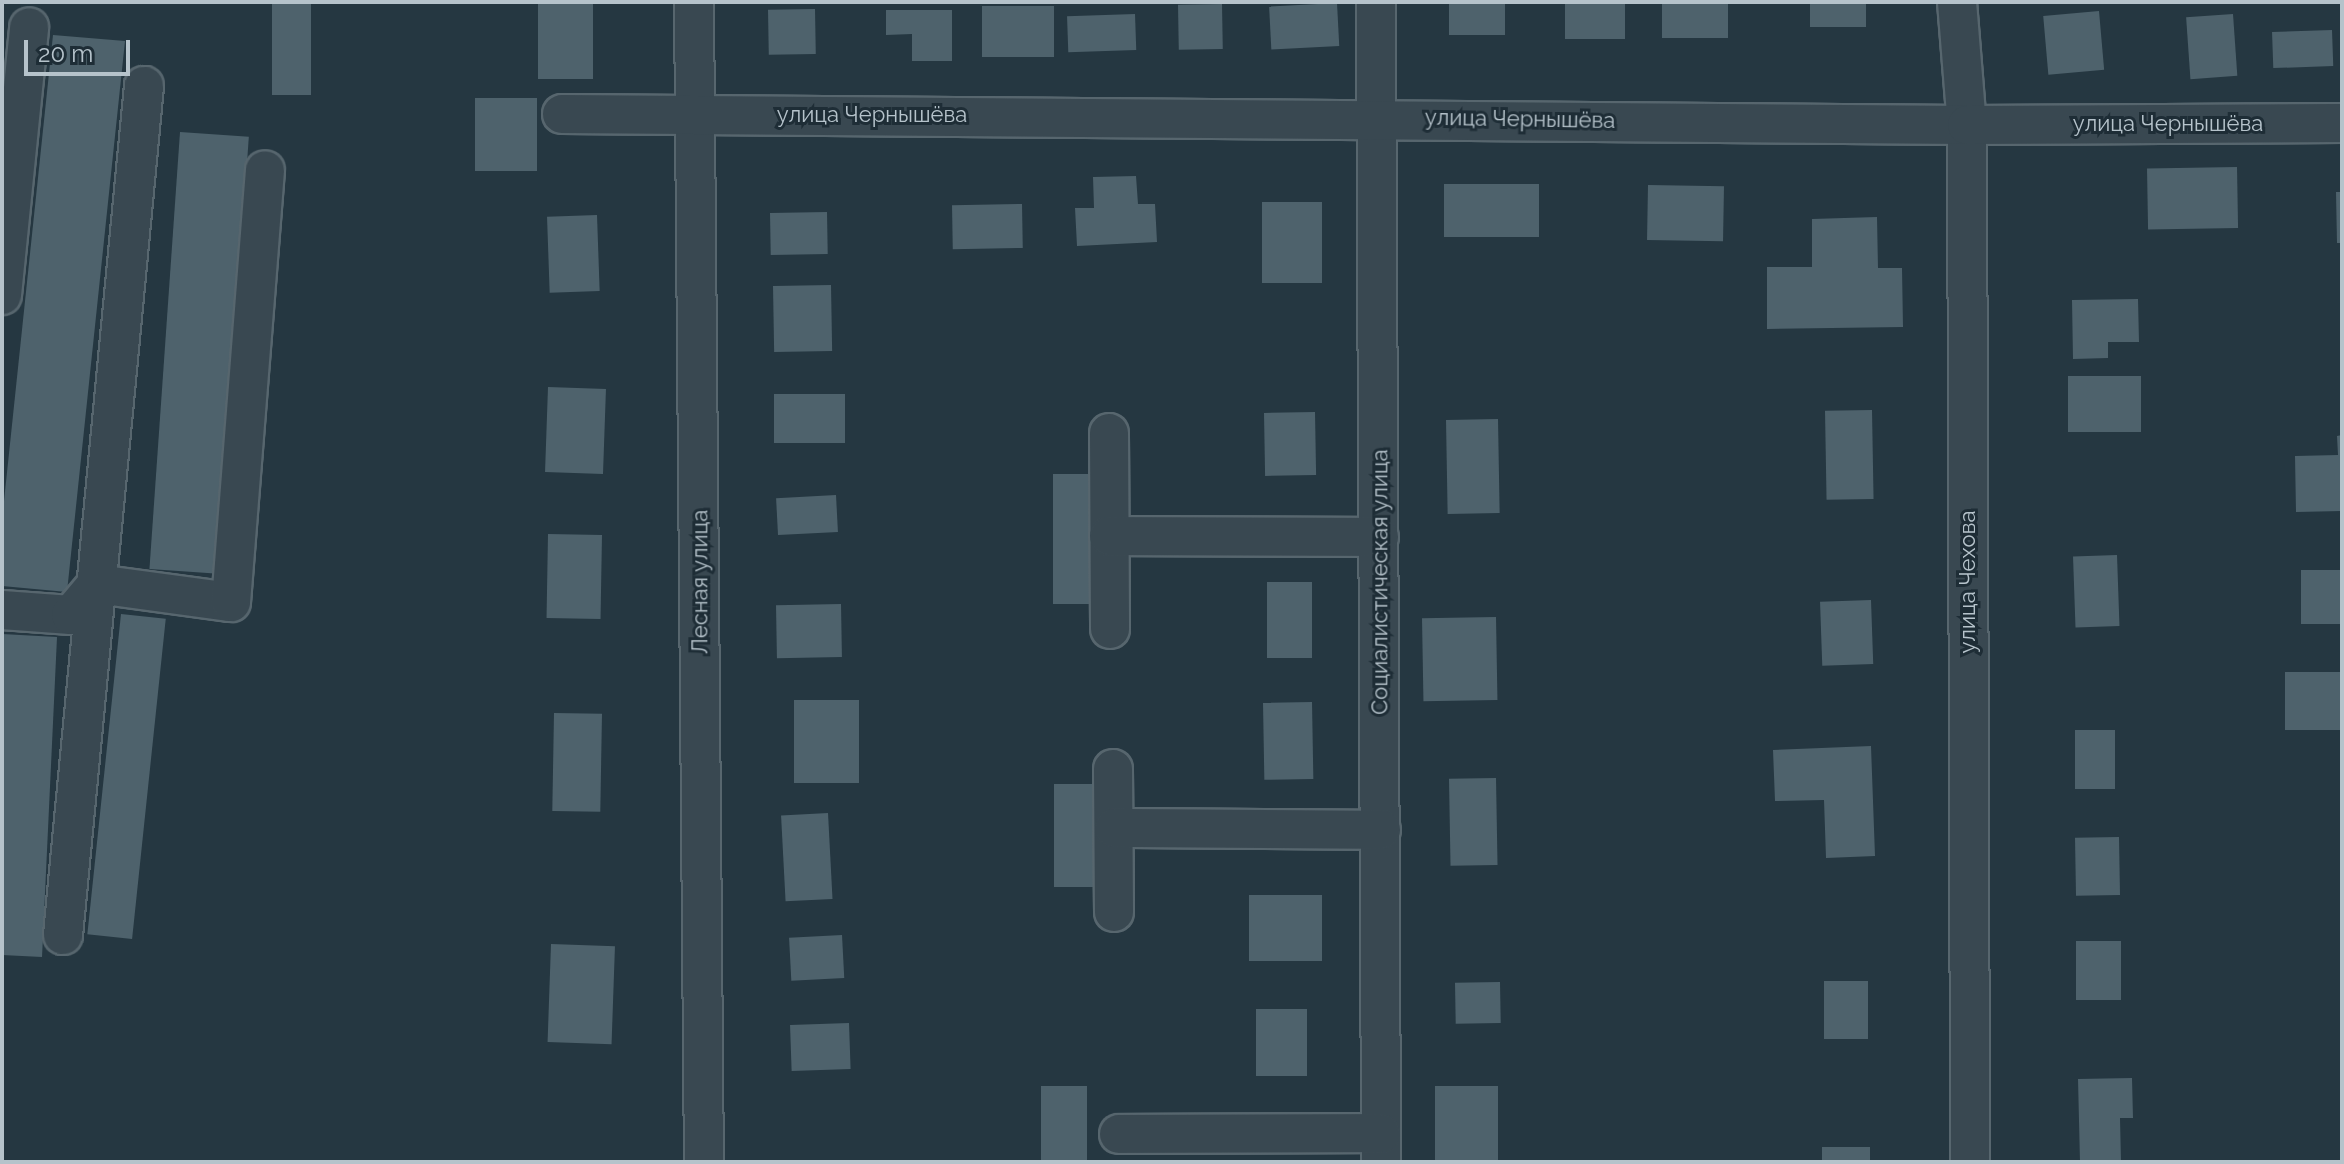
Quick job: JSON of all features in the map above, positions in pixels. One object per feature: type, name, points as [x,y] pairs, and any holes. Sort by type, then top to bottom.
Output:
[{"type":"street","name":"Лесная улица","points":[[694,2],[704,1162]]},
{"type":"street","name":"Социалистическая улица","points":[[1376,2],[1381,1147]]},
{"type":"street","name":"улица Чехова","points":[[1957,2],[1967,125],[1970,1162]]},
{"type":"street","points":[[2,295],[29,27]]},
{"type":"street","points":[[63,935],[144,86]]},
{"type":"street","name":"улица Чернышёва","points":[[562,114],[1967,125],[2342,123]]},
{"type":"street","points":[[97,584],[231,602],[265,170]]},
{"type":"street","points":[[1109,433],[1110,629]]},
{"type":"street","points":[[1109,536],[1379,537]]},
{"type":"street","points":[[2,610],[71,615],[97,584]]},
{"type":"street","points":[[1113,769],[1114,912]]},
{"type":"street","points":[[1114,828],[1381,830]]},
{"type":"street","points":[[1119,1134],[1381,1147]]},
{"type":"building","points":[[272,2],[311,2],[311,95],[272,95]]},
{"type":"building","points":[[538,2],[593,2],[593,79],[538,79]]},
{"type":"building","points":[[1449,2],[1505,2],[1505,35],[1449,35]]},
{"type":"building","points":[[1565,2],[1625,2],[1625,39],[1565,39]]},
{"type":"building","points":[[1662,2],[1728,2],[1728,38],[1662,38]]},
{"type":"building","points":[[1810,2],[1866,2],[1866,27],[1810,27]]},
{"type":"building","points":[[1337,3],[1339,46],[1271,49],[1269,7]]},
{"type":"building","points":[[1222,4],[1223,49],[1179,50],[1178,5]]},
{"type":"building","points":[[982,6],[1054,6],[1054,57],[982,57]]},
{"type":"building","points":[[815,9],[816,54],[769,55],[768,10]]},
{"type":"building","points":[[886,10],[952,10],[952,61],[912,61],[912,34],[886,35]]},
{"type":"building","points":[[2099,11],[2104,70],[2048,75],[2043,16]]},
{"type":"building","points":[[1135,14],[1136,50],[1068,52],[1067,16]]},
{"type":"building","points":[[2233,14],[2237,76],[2190,79],[2186,17]]},
{"type":"building","points":[[2332,30],[2333,66],[2273,68],[2272,32]]},
{"type":"building","points":[[53,35],[125,41],[67,592],[2,586],[2,520]]},
{"type":"building","points":[[475,98],[537,98],[537,171],[475,171]]},
{"type":"building","points":[[180,132],[249,137],[218,574],[149,569]]},
{"type":"building","points":[[2237,167],[2238,228],[2148,230],[2147,169]]},
{"type":"building","points":[[1136,176],[1138,204],[1155,204],[1157,242],[1077,246],[1075,208],[1094,208],[1093,177]]},
{"type":"building","points":[[1444,184],[1539,184],[1539,237],[1444,237]]},
{"type":"building","points":[[1648,185],[1724,186],[1723,241],[1647,240]]},
{"type":"building","points":[[2336,192],[2342,192],[2342,243],[2337,243]]},
{"type":"building","points":[[1262,202],[1322,202],[1322,283],[1262,283]]},
{"type":"building","points":[[1022,204],[1023,248],[953,249],[952,205]]},
{"type":"building","points":[[827,212],[828,254],[771,255],[770,213]]},
{"type":"building","points":[[597,215],[600,291],[550,293],[547,217]]},
{"type":"building","points":[[1877,217],[1878,268],[1902,268],[1903,327],[1767,329],[1767,267],[1812,267],[1812,219]]},
{"type":"building","points":[[831,285],[832,351],[774,352],[773,286]]},
{"type":"building","points":[[2138,299],[2139,342],[2108,342],[2108,358],[2073,359],[2072,300]]},
{"type":"building","points":[[2068,376],[2141,376],[2141,432],[2068,432]]},
{"type":"building","points":[[548,387],[606,389],[603,474],[545,472]]},
{"type":"building","points":[[774,394],[845,394],[845,443],[774,443]]},
{"type":"building","points":[[1872,410],[1874,499],[1827,500],[1825,411]]},
{"type":"building","points":[[1315,412],[1316,475],[1265,476],[1264,413]]},
{"type":"building","points":[[1498,419],[1500,513],[1448,514],[1446,420]]},
{"type":"building","points":[[2342,435],[2342,511],[2296,512],[2295,456],[2338,455],[2337,436]]},
{"type":"building","points":[[1053,474],[1094,474],[1094,604],[1053,604]]},
{"type":"building","points":[[836,495],[838,532],[778,535],[776,498]]},
{"type":"building","points":[[548,534],[602,535],[601,619],[547,618]]},
{"type":"building","points":[[2117,555],[2119,626],[2076,627],[2073,557]]},
{"type":"building","points":[[2301,570],[2342,570],[2342,624],[2301,624]]},
{"type":"building","points":[[1267,582],[1312,582],[1312,658],[1267,658]]},
{"type":"building","points":[[1871,600],[1873,664],[1822,666],[1820,602]]},
{"type":"building","points":[[841,604],[842,657],[777,658],[776,605]]},
{"type":"building","points":[[121,614],[166,619],[132,939],[87,934]]},
{"type":"building","points":[[1496,617],[1497,700],[1423,701],[1422,618]]},
{"type":"building","points":[[2,634],[57,637],[42,957],[2,955]]},
{"type":"building","points":[[2285,672],[2342,672],[2342,730],[2285,730]]},
{"type":"building","points":[[794,700],[859,700],[859,783],[794,783]]},
{"type":"building","points":[[1312,702],[1313,779],[1264,780],[1263,703]]},
{"type":"building","points":[[554,713],[602,714],[600,812],[552,811]]},
{"type":"building","points":[[2075,730],[2115,730],[2115,789],[2075,789]]},
{"type":"building","points":[[1871,746],[1875,856],[1826,858],[1824,800],[1775,801],[1773,750]]},
{"type":"building","points":[[1496,778],[1498,865],[1451,866],[1449,779]]},
{"type":"building","points":[[1054,784],[1098,784],[1098,887],[1054,887]]},
{"type":"building","points":[[828,813],[833,899],[786,901],[781,815]]},
{"type":"building","points":[[2119,837],[2120,895],[2076,896],[2075,838]]},
{"type":"building","points":[[1249,895],[1322,895],[1322,961],[1249,961]]},
{"type":"building","points":[[842,935],[844,978],[791,981],[789,938]]},
{"type":"building","points":[[2076,941],[2121,941],[2121,1000],[2076,1000]]},
{"type":"building","points":[[551,944],[615,946],[612,1044],[548,1042]]},
{"type":"building","points":[[1824,981],[1868,981],[1868,1039],[1824,1039]]},
{"type":"building","points":[[1500,982],[1501,1023],[1456,1024],[1455,983]]},
{"type":"building","points":[[1256,1009],[1307,1009],[1307,1076],[1256,1076]]},
{"type":"building","points":[[849,1023],[851,1069],[792,1071],[790,1025]]},
{"type":"building","points":[[2132,1078],[2133,1118],[2120,1118],[2121,1162],[2080,1162],[2078,1079]]},
{"type":"building","points":[[1041,1086],[1087,1086],[1087,1162],[1041,1162]]},
{"type":"building","points":[[1435,1086],[1498,1086],[1498,1162],[1435,1162]]},
{"type":"building","points":[[1822,1147],[1870,1147],[1870,1162],[1822,1162]]}]
